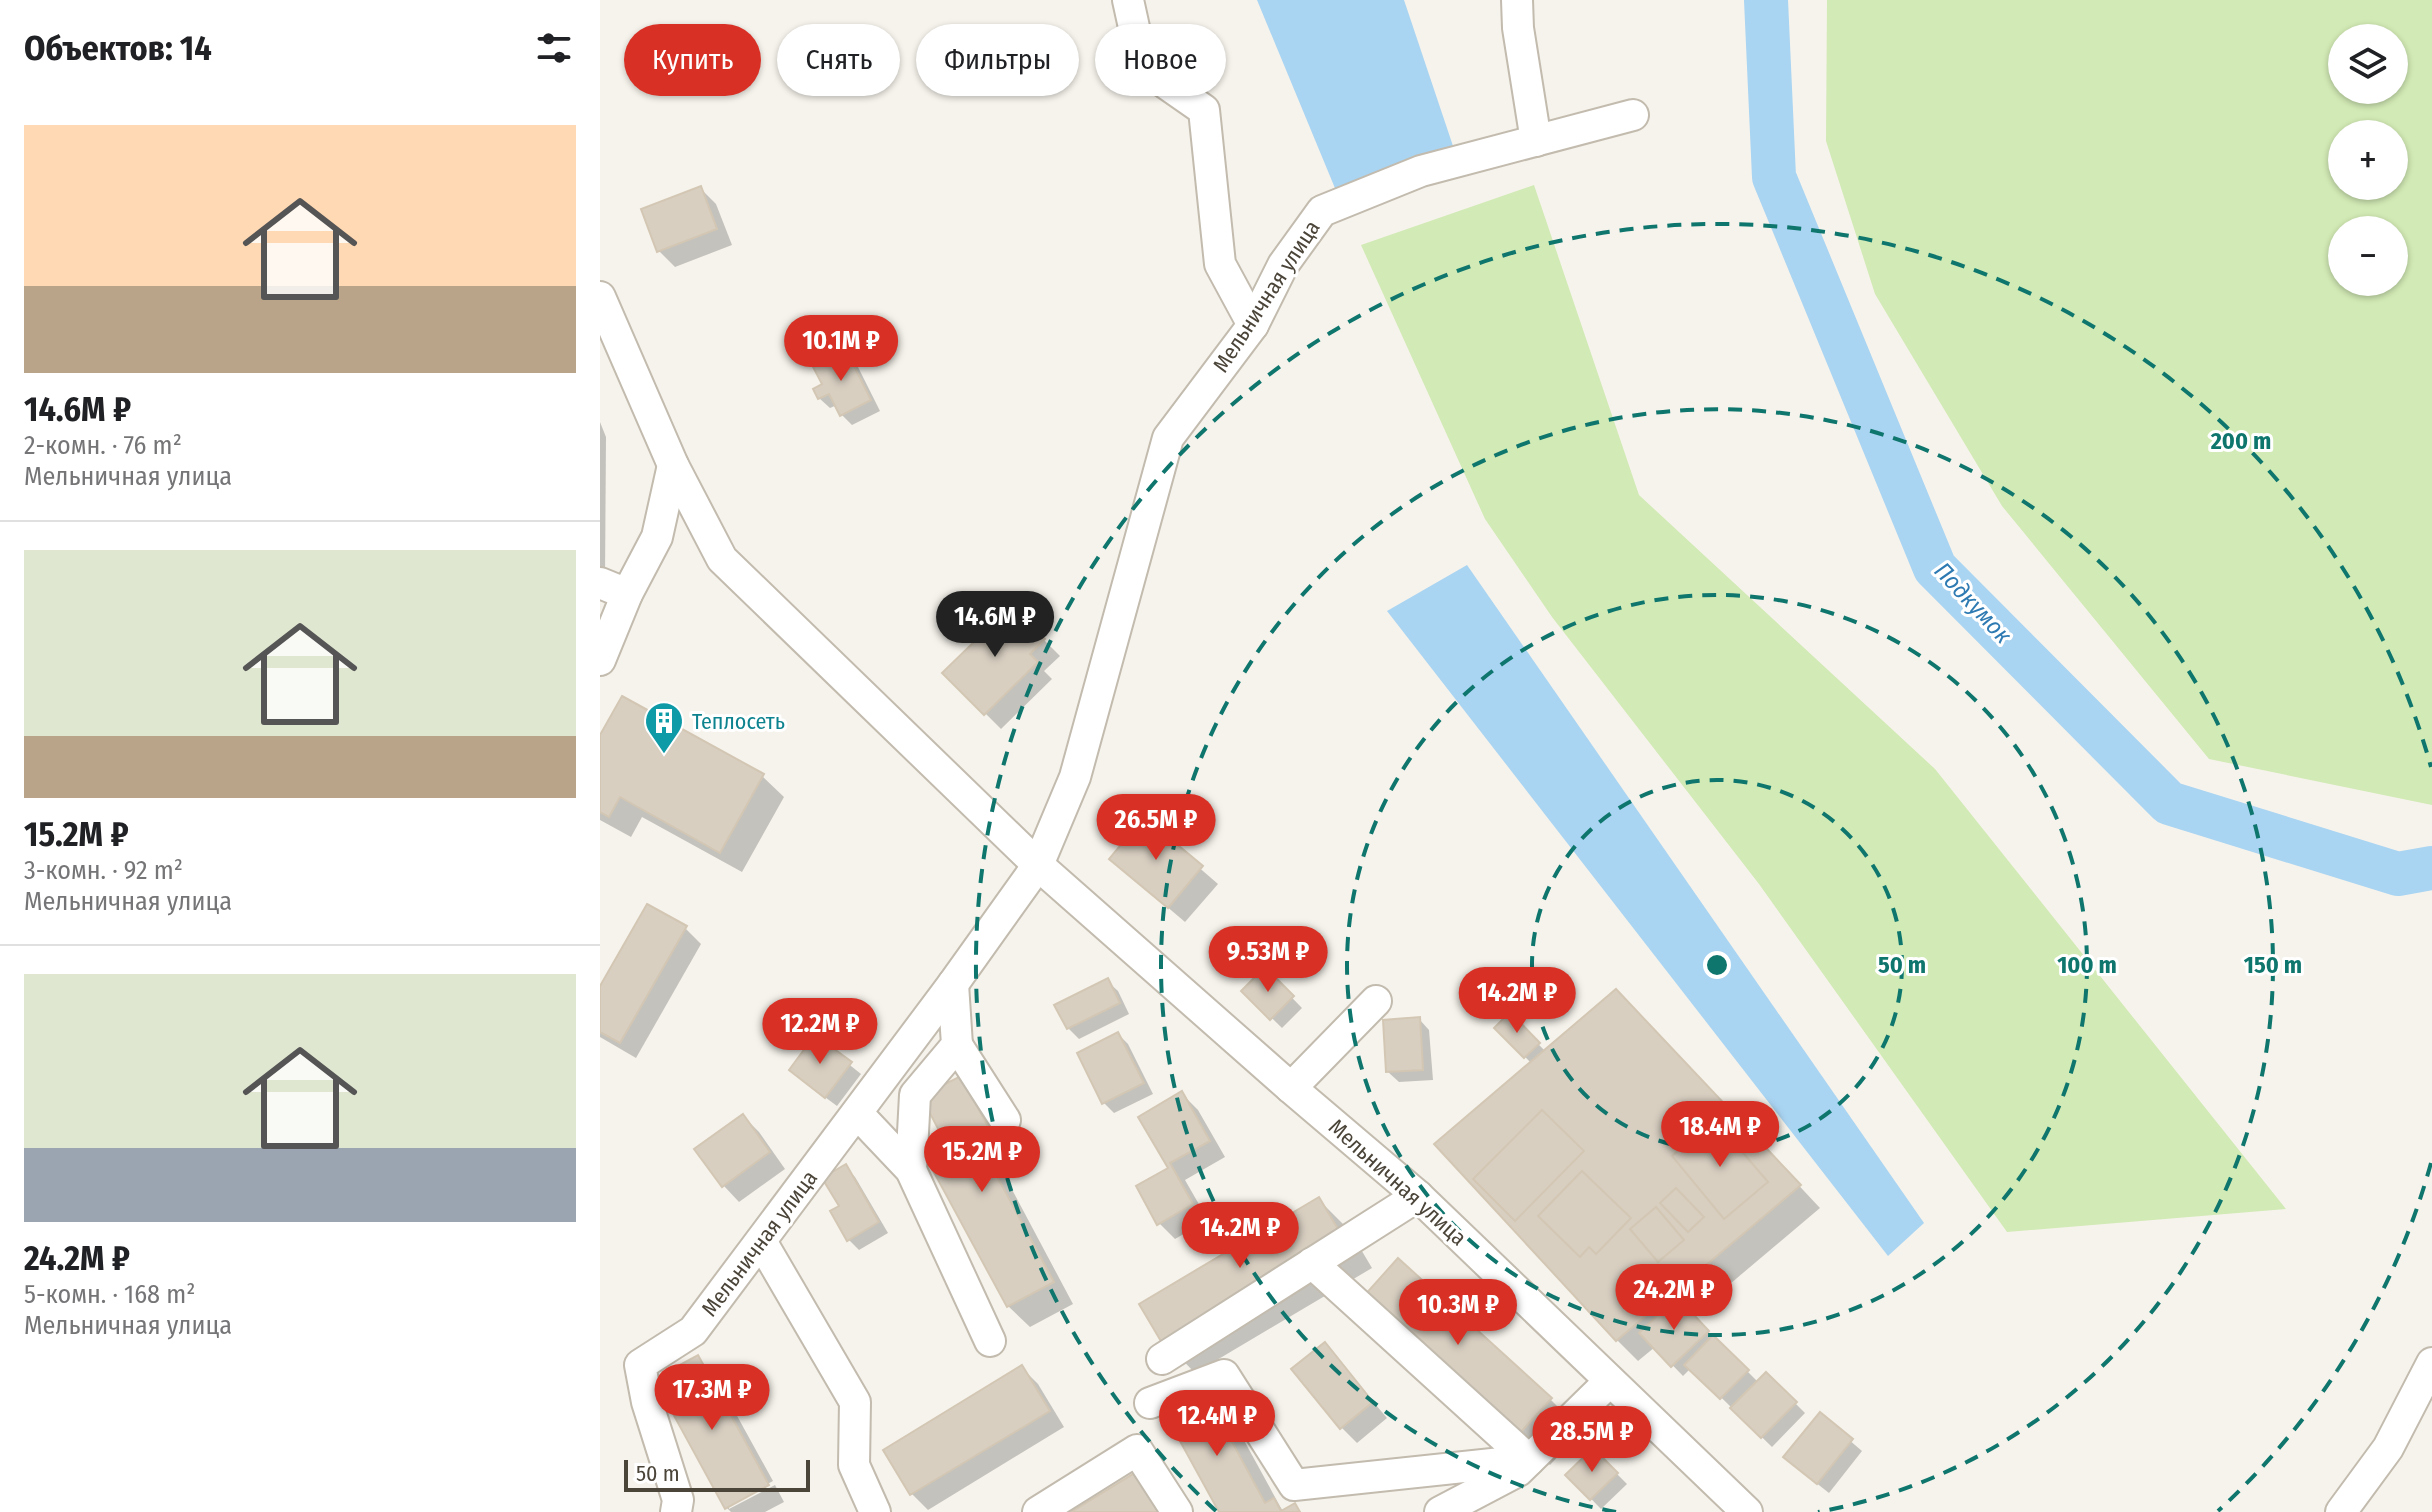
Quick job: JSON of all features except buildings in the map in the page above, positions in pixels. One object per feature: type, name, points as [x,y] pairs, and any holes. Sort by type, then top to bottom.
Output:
[{"type":"street","points":[[1128,0],[1137,41],[1148,71],[1204,110],[1220,264],[1253,325]]},
{"type":"street","points":[[1517,0],[1518,28],[1536,141]]},
{"type":"street","name":"Мельничная улица","points":[[676,1512],[678,1500],[647,1402],[640,1365],[693,1331],[761,1241],[863,1119],[953,984],[1038,865],[1075,777],[1168,438],[1253,325],[1283,265],[1322,211],[1421,171],[1633,115]]},
{"type":"street","name":"Мельничная улица","points":[[600,297],[673,465],[722,559],[1038,865],[1418,1196],[1747,1512]]},
{"type":"street","points":[[602,654],[614,588],[657,537],[673,465]]},
{"type":"street","points":[[953,984],[957,1045],[1005,1120]]},
{"type":"street","points":[[1291,1088],[1376,1001]]},
{"type":"street","points":[[911,1170],[915,1095],[957,1045]]},
{"type":"street","points":[[863,1119],[914,1109]]},
{"type":"street","points":[[863,1119],[911,1170],[990,1341]]},
{"type":"street","points":[[1162,1359],[1418,1196]]},
{"type":"street","points":[[761,1241],[855,1402],[854,1465],[875,1512]]},
{"type":"street","points":[[1312,1263],[1529,1460]]},
{"type":"street","points":[[2341,1512],[2388,1448],[2432,1363]]},
{"type":"street","points":[[1150,1403],[1224,1375],[1294,1485],[1529,1460]]},
{"type":"street","points":[[1440,1512],[1518,1471],[1610,1381]]},
{"type":"street","points":[[1038,1512],[1137,1450],[1177,1512]]},
{"type":"green space","points":[[1827,0],[2432,0],[2432,805],[2209,759],[2002,506],[1875,294],[1826,141]]},
{"type":"green space","points":[[1534,185],[1639,495],[1935,769],[2286,1209],[2007,1232],[1759,884],[1552,617],[1485,519],[1361,245]]},
{"type":"water","points":[[1257,0],[1404,0],[1453,146],[1337,193]]},
{"type":"water","points":[[1467,565],[1924,1223],[1888,1256],[1387,611]]},
{"type":"waterway","name":"Подкумок","points":[[1766,0],[1774,177],[1935,568],[2169,803],[2398,874],[2432,868]]},
{"type":"place","name":"Теплосеть","points":[[664,755]]}]
